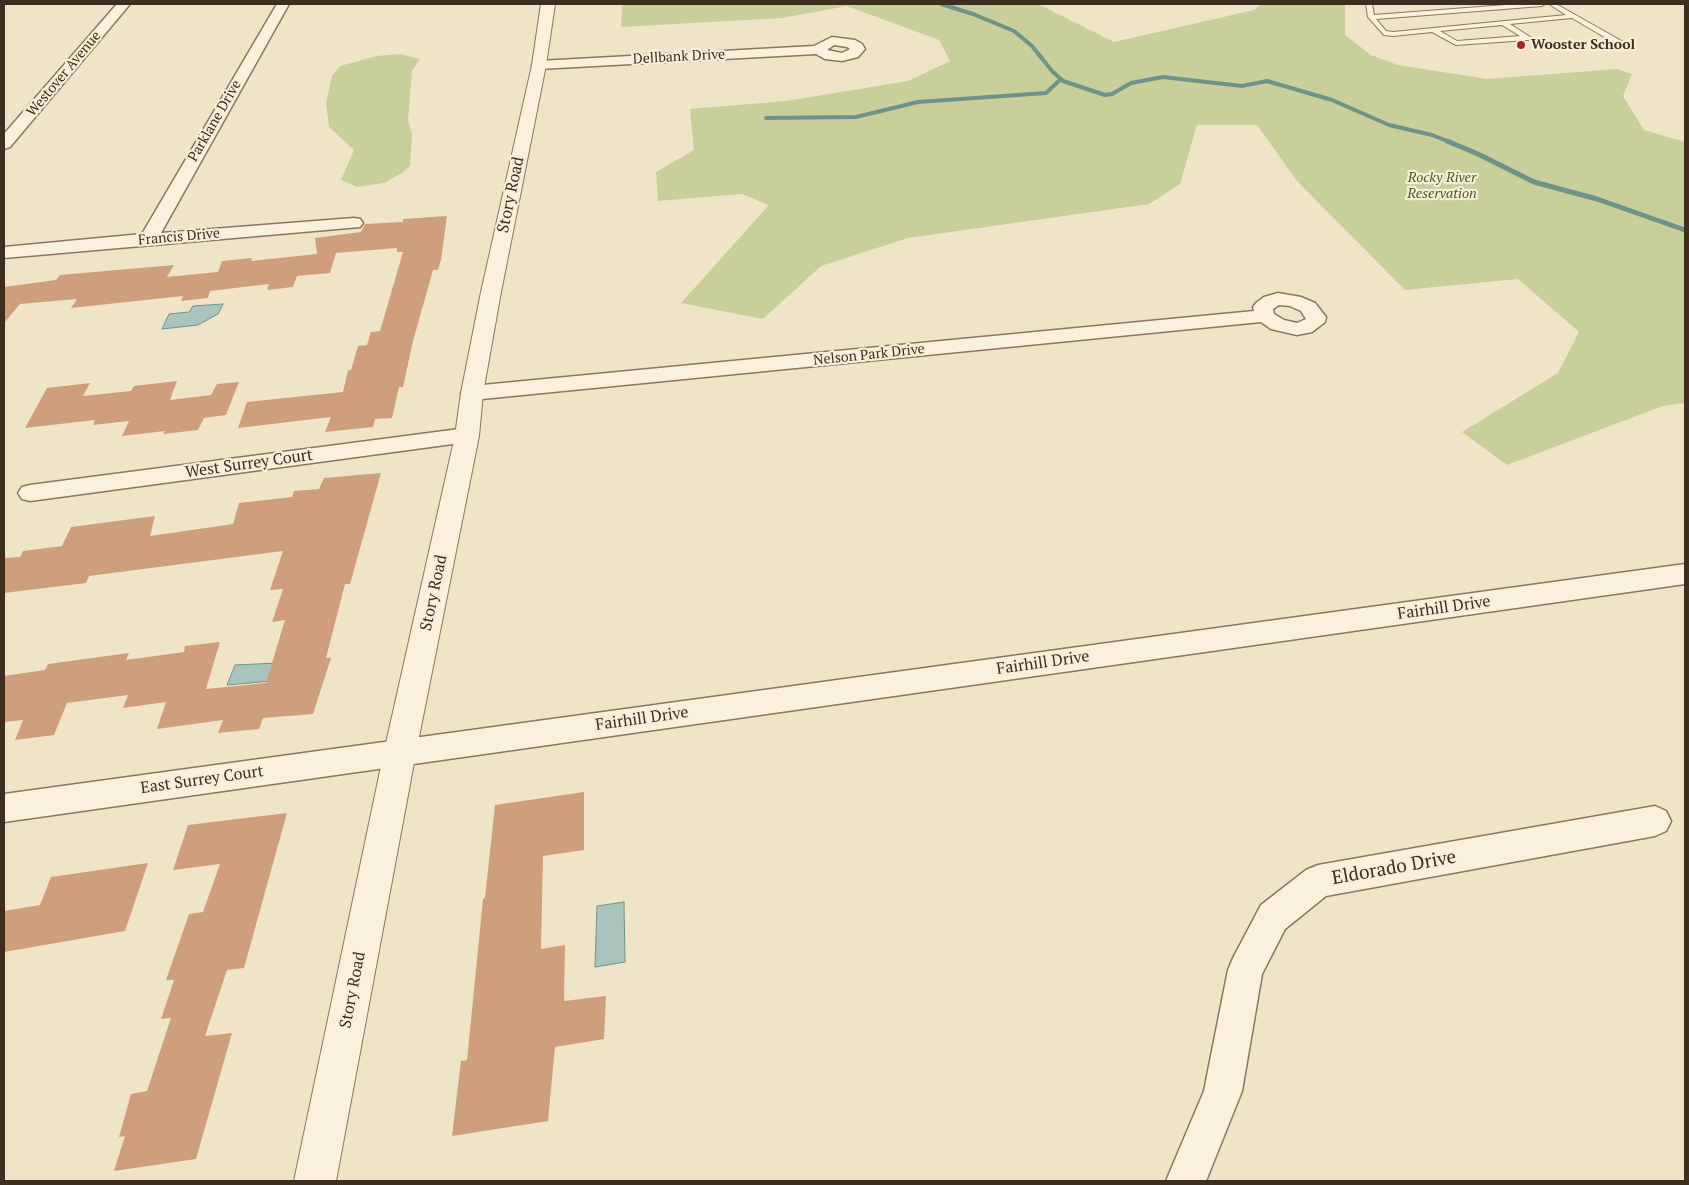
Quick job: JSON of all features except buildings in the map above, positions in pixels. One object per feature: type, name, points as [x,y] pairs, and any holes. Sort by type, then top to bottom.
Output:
[{"type":"street","name":"Westover Avenue","points":[[4,144],[124,4]]},
{"type":"street","name":"Parklane Drive","points":[[148,239],[283,4]]},
{"type":"street","name":"Story Road","points":[[315,1181],[400,752],[468,436],[472,393],[511,190],[539,65],[548,4]]},
{"type":"street","name":"Dellbank Drive","points":[[539,65],[820,50]]},
{"type":"street","name":"Francis Drive","points":[[4,253],[148,239],[354,223]]},
{"type":"street","name":"Nelson Park Drive","points":[[472,393],[1265,316]]},
{"type":"street","name":"West Surrey Court","points":[[30,493],[468,436]]},
{"type":"street","name":"Fairhill Drive","points":[[400,752],[1685,574]]},
{"type":"street","name":"East Surrey Court","points":[[4,808],[400,752]]},
{"type":"street","name":"Eldorado Drive","points":[[1186,1181],[1223,1091],[1245,970],[1273,917],[1318,881],[1655,821]]},
{"type":"lane","points":[[1369,4],[1371,17],[1384,33],[1574,16]]},
{"type":"lane","points":[[1371,17],[1542,4]]},
{"type":"lane","points":[[1552,4],[1621,43]]},
{"type":"lane","points":[[1432,30],[1456,43],[1528,38],[1503,23]]},
{"type":"green space","name":"Rocky River Reservation","points":[[622,4],[1038,4],[1114,42],[1254,10],[1261,4],[1345,4],[1345,35],[1371,55],[1398,65],[1488,79],[1617,69],[1632,74],[1623,96],[1644,130],[1685,142],[1685,403],[1663,406],[1507,465],[1462,432],[1558,373],[1579,332],[1518,279],[1405,290],[1297,181],[1257,125],[1197,125],[1180,184],[1149,204],[908,238],[821,266],[763,319],[681,303],[769,205],[742,194],[658,201],[656,172],[694,150],[690,109],[786,101],[908,81],[950,61],[939,40],[847,6],[782,18],[621,27]]},
{"type":"green space","points":[[400,54],[420,59],[412,71],[408,120],[412,135],[410,166],[384,183],[357,187],[341,180],[354,150],[329,127],[326,103],[332,76],[340,66],[377,56]]},
{"type":"water","points":[[223,304],[218,314],[198,325],[162,329],[169,314],[189,312],[193,306]]},
{"type":"water","points":[[278,663],[272,681],[227,685],[235,665]]},
{"type":"water","points":[[624,902],[625,962],[595,967],[597,906]]},
{"type":"waterway","points":[[941,4],[973,14],[1014,31],[1032,46],[1061,79]]},
{"type":"waterway","points":[[1061,79],[1105,95],[1112,94],[1131,83],[1163,77],[1242,86],[1267,81],[1332,100],[1389,125],[1432,135],[1450,142]]},
{"type":"waterway","points":[[766,118],[856,117],[918,102],[1046,93],[1061,79]]},
{"type":"waterway","points":[[1447,141],[1534,182],[1597,199],[1685,230]]},
{"type":"place","name":"Wooster School","points":[[1521,45]]}]
